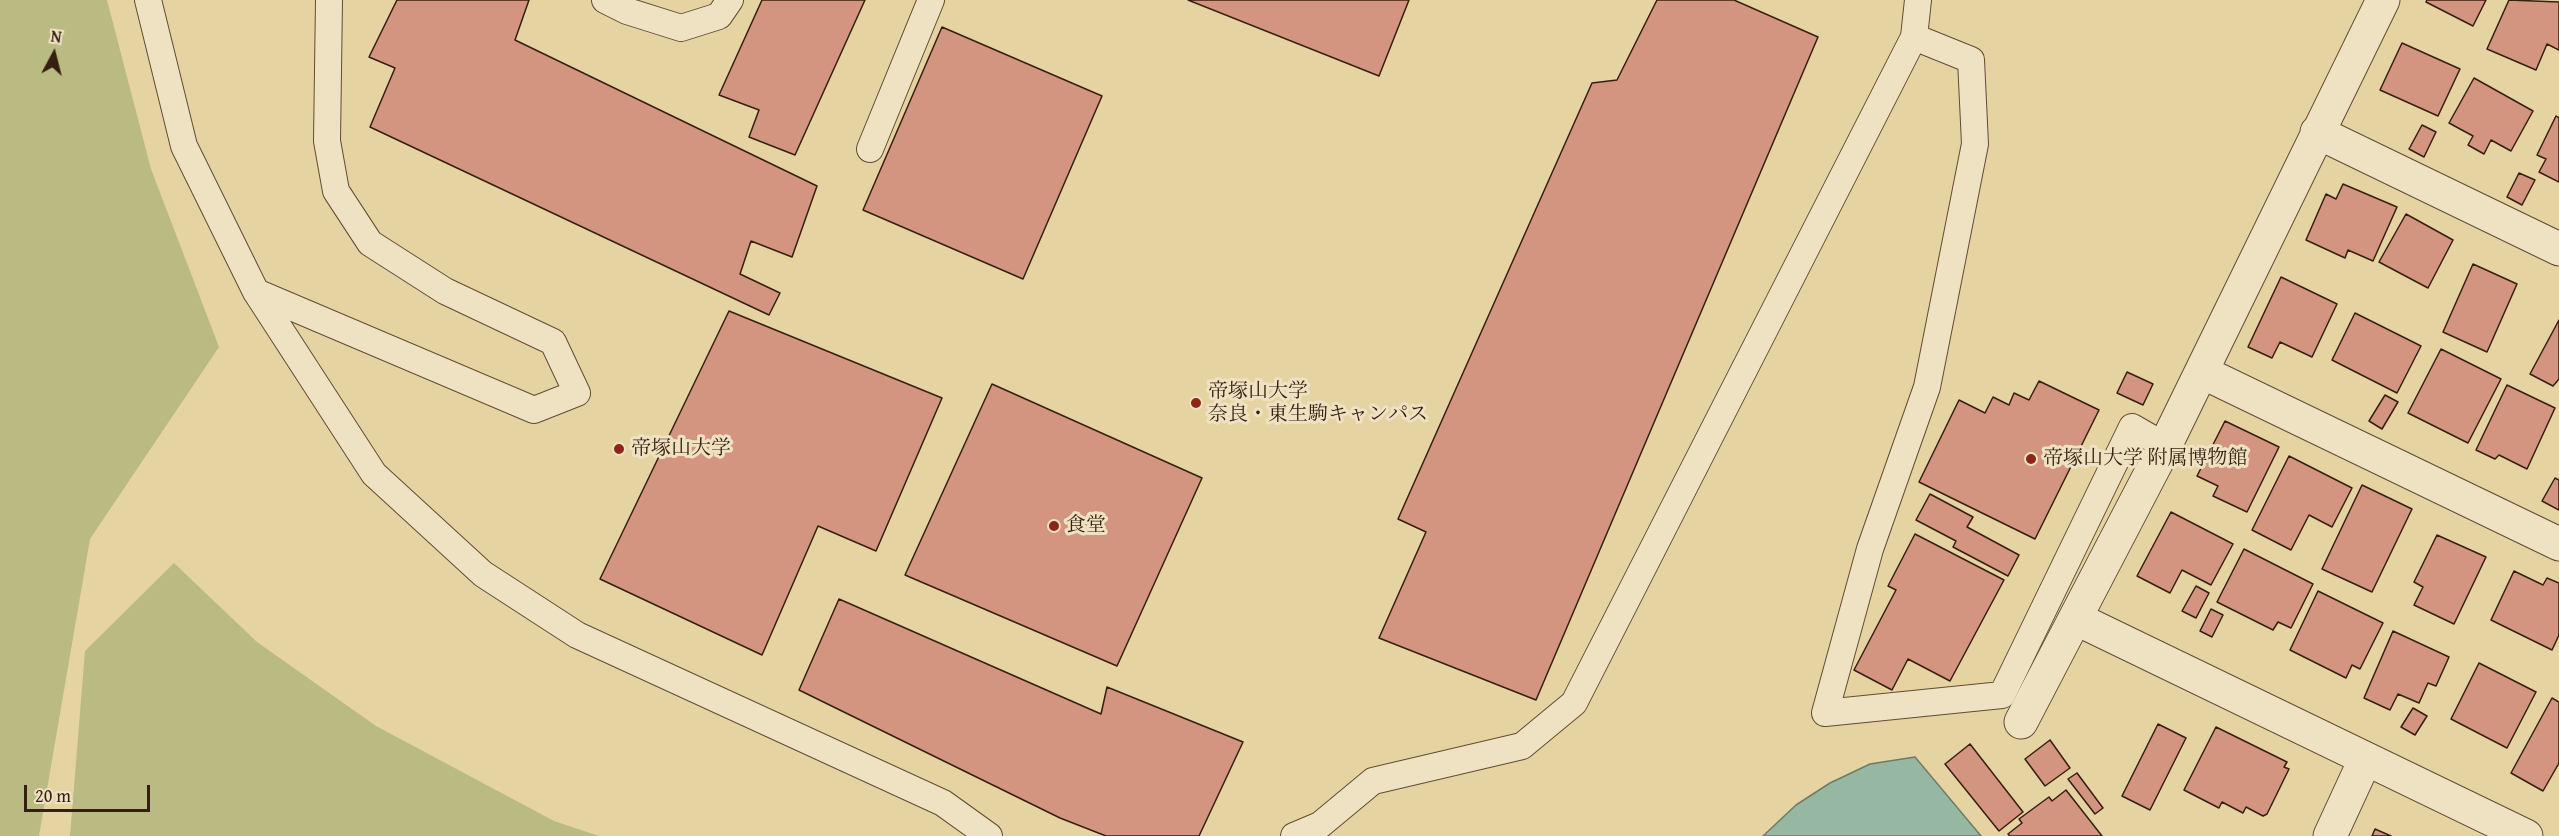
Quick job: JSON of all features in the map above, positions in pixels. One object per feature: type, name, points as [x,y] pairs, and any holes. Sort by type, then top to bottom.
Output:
[{"type":"street","points":[[2021,722],[2077,619],[2165,446],[2383,0]]},
{"type":"street","points":[[2317,132],[2559,249]]},
{"type":"street","points":[[2202,372],[2559,544]]},
{"type":"street","points":[[2077,619],[2526,836]]},
{"type":"street","points":[[2330,836],[2365,760]]},
{"type":"lane","points":[[256,292],[534,410],[577,393],[553,342],[446,291],[370,243],[336,191],[327,141],[329,0]]},
{"type":"lane","points":[[604,0],[627,11],[681,28],[719,16],[730,0]]},
{"type":"lane","points":[[870,149],[931,0]]},
{"type":"lane","points":[[1294,836],[1320,825],[1373,781],[1522,746],[1574,703],[1914,38],[1918,0]]},
{"type":"lane","points":[[146,2],[184,146],[256,292],[374,474],[483,574],[577,635],[943,803],[989,836]]},
{"type":"lane","points":[[1914,38],[1971,60],[1975,144],[1927,387],[1870,549],[1825,713],[2002,696],[2132,427],[2165,446]]},
{"type":"green space","points":[[0,0],[107,0],[151,169],[219,347],[90,539],[39,836],[0,836]]},
{"type":"green space","points":[[174,563],[257,642],[376,726],[554,821],[599,836],[70,836],[85,651]]},
{"type":"shaded area","points":[[1915,757],[1981,836],[1763,836],[1796,805],[1830,783],[1870,764]]},
{"type":"building","points":[[397,0],[529,0],[515,40],[817,186],[792,257],[751,241],[740,274],[780,293],[769,315],[370,127],[395,68],[369,57]]},
{"type":"building","points":[[762,0],[865,0],[795,155],[749,137],[759,110],[719,95]]},
{"type":"building","points":[[1188,0],[1409,0],[1379,76]]},
{"type":"building","points":[[1657,0],[1734,0],[1818,37],[1536,700],[1379,638],[1426,532],[1398,519],[1592,83],[1617,80]]},
{"type":"building","points":[[2427,0],[2486,0],[2473,26],[2426,2]]},
{"type":"building","points":[[2509,0],[2559,2],[2559,50],[2547,44],[2536,70],[2487,49]]},
{"type":"building","points":[[942,27],[1102,96],[1023,279],[863,210]]},
{"type":"building","points":[[2402,43],[2460,69],[2438,116],[2380,90]]},
{"type":"building","points":[[2474,78],[2533,111],[2511,151],[2491,140],[2484,154],[2468,145],[2473,136],[2449,123]]},
{"type":"building","points":[[2556,116],[2559,118],[2559,182],[2539,172],[2546,159],[2537,155]]},
{"type":"building","points":[[2422,125],[2436,132],[2424,157],[2409,149]]},
{"type":"building","points":[[2519,173],[2535,180],[2522,205],[2507,197]]},
{"type":"building","points":[[2343,184],[2397,207],[2373,261],[2348,250],[2345,258],[2306,240],[2326,194],[2336,199]]},
{"type":"building","points":[[2406,214],[2453,240],[2428,288],[2379,262]]},
{"type":"building","points":[[2473,264],[2517,284],[2487,352],[2443,332]]},
{"type":"building","points":[[2281,277],[2337,304],[2312,357],[2280,342],[2272,358],[2248,347]]},
{"type":"building","points":[[729,311],[942,398],[876,551],[818,526],[762,655],[600,579]]},
{"type":"building","points":[[2355,313],[2421,346],[2397,393],[2332,360]]},
{"type":"building","points":[[2559,320],[2559,379],[2553,386],[2530,374]]},
{"type":"building","points":[[2441,349],[2501,379],[2468,443],[2408,413]]},
{"type":"building","points":[[2127,372],[2153,384],[2143,405],[2117,393]]},
{"type":"building","points":[[2039,381],[2099,410],[2035,539],[1919,482],[1959,400],[1985,413],[1993,397],[2009,405],[2014,393],[2029,400]]},
{"type":"building","name":"食堂","points":[[992,384],[1202,478],[1117,666],[905,575]]},
{"type":"building","points":[[2507,385],[2555,408],[2527,469],[2499,455],[2495,459],[2476,450]]},
{"type":"building","points":[[2385,395],[2398,402],[2382,429],[2369,421]]},
{"type":"building","points":[[2225,421],[2279,447],[2247,512],[2213,496],[2218,486],[2197,476]]},
{"type":"building","points":[[2289,456],[2352,488],[2332,527],[2309,515],[2291,550],[2252,530]]},
{"type":"building","points":[[2555,478],[2559,480],[2559,510],[2542,501]]},
{"type":"building","points":[[2362,485],[2412,509],[2372,592],[2322,569]]},
{"type":"building","points":[[1930,494],[1973,517],[1967,527],[2019,555],[2008,576],[1953,547],[1956,541],[1916,520]]},
{"type":"building","points":[[2171,512],[2233,544],[2211,585],[2182,570],[2170,593],[2137,576]]},
{"type":"building","points":[[1915,534],[2004,580],[1950,681],[1908,659],[1892,690],[1854,670],[1896,590],[1888,586]]},
{"type":"building","points":[[2437,535],[2486,557],[2454,624],[2414,605],[2423,587],[2414,582]]},
{"type":"building","points":[[2244,549],[2313,584],[2291,628],[2278,622],[2273,630],[2217,602]]},
{"type":"building","points":[[2514,571],[2543,585],[2547,578],[2559,583],[2559,635],[2552,650],[2491,620]]},
{"type":"building","points":[[2196,586],[2209,593],[2196,618],[2182,611]]},
{"type":"building","points":[[2318,591],[2383,623],[2360,669],[2352,665],[2346,678],[2290,650]]},
{"type":"building","points":[[839,599],[1101,714],[1107,687],[1243,742],[1199,836],[1106,836],[1060,818],[799,690]]},
{"type":"building","points":[[2211,609],[2223,615],[2212,637],[2200,631]]},
{"type":"building","points":[[2393,631],[2449,657],[2436,686],[2428,683],[2419,703],[2398,694],[2390,710],[2364,698]]},
{"type":"building","points":[[2479,663],[2536,692],[2507,748],[2451,719]]},
{"type":"building","points":[[2552,698],[2559,702],[2559,763],[2543,791],[2511,773]]},
{"type":"building","points":[[2413,708],[2427,716],[2415,735],[2401,727]]},
{"type":"building","points":[[2158,724],[2186,738],[2150,810],[2122,796]]},
{"type":"building","points":[[2216,727],[2287,762],[2284,767],[2289,769],[2267,814],[2263,816],[2246,807],[2243,813],[2222,802],[2219,808],[2184,790]]},
{"type":"building","points":[[2050,740],[2070,768],[2045,786],[2025,759]]},
{"type":"building","points":[[1970,744],[2023,812],[1999,831],[1945,764]]},
{"type":"building","points":[[2077,773],[2103,808],[2095,814],[2068,779]]},
{"type":"building","points":[[2066,790],[2102,836],[2010,836],[2008,834],[2022,823],[2019,819],[2049,797],[2052,801]]},
{"type":"building","points":[[2375,829],[2391,836],[2372,836]]},
{"type":"place","name":"帝塚山大学 奈良・東生駒キャンパス","points":[[1196,403]]},
{"type":"place","name":"帝塚山大学","points":[[619,449]]},
{"type":"place","name":"帝塚山大学 附属博物館","points":[[2031,459]]},
{"type":"place","name":"食堂","points":[[1054,526]]}]
